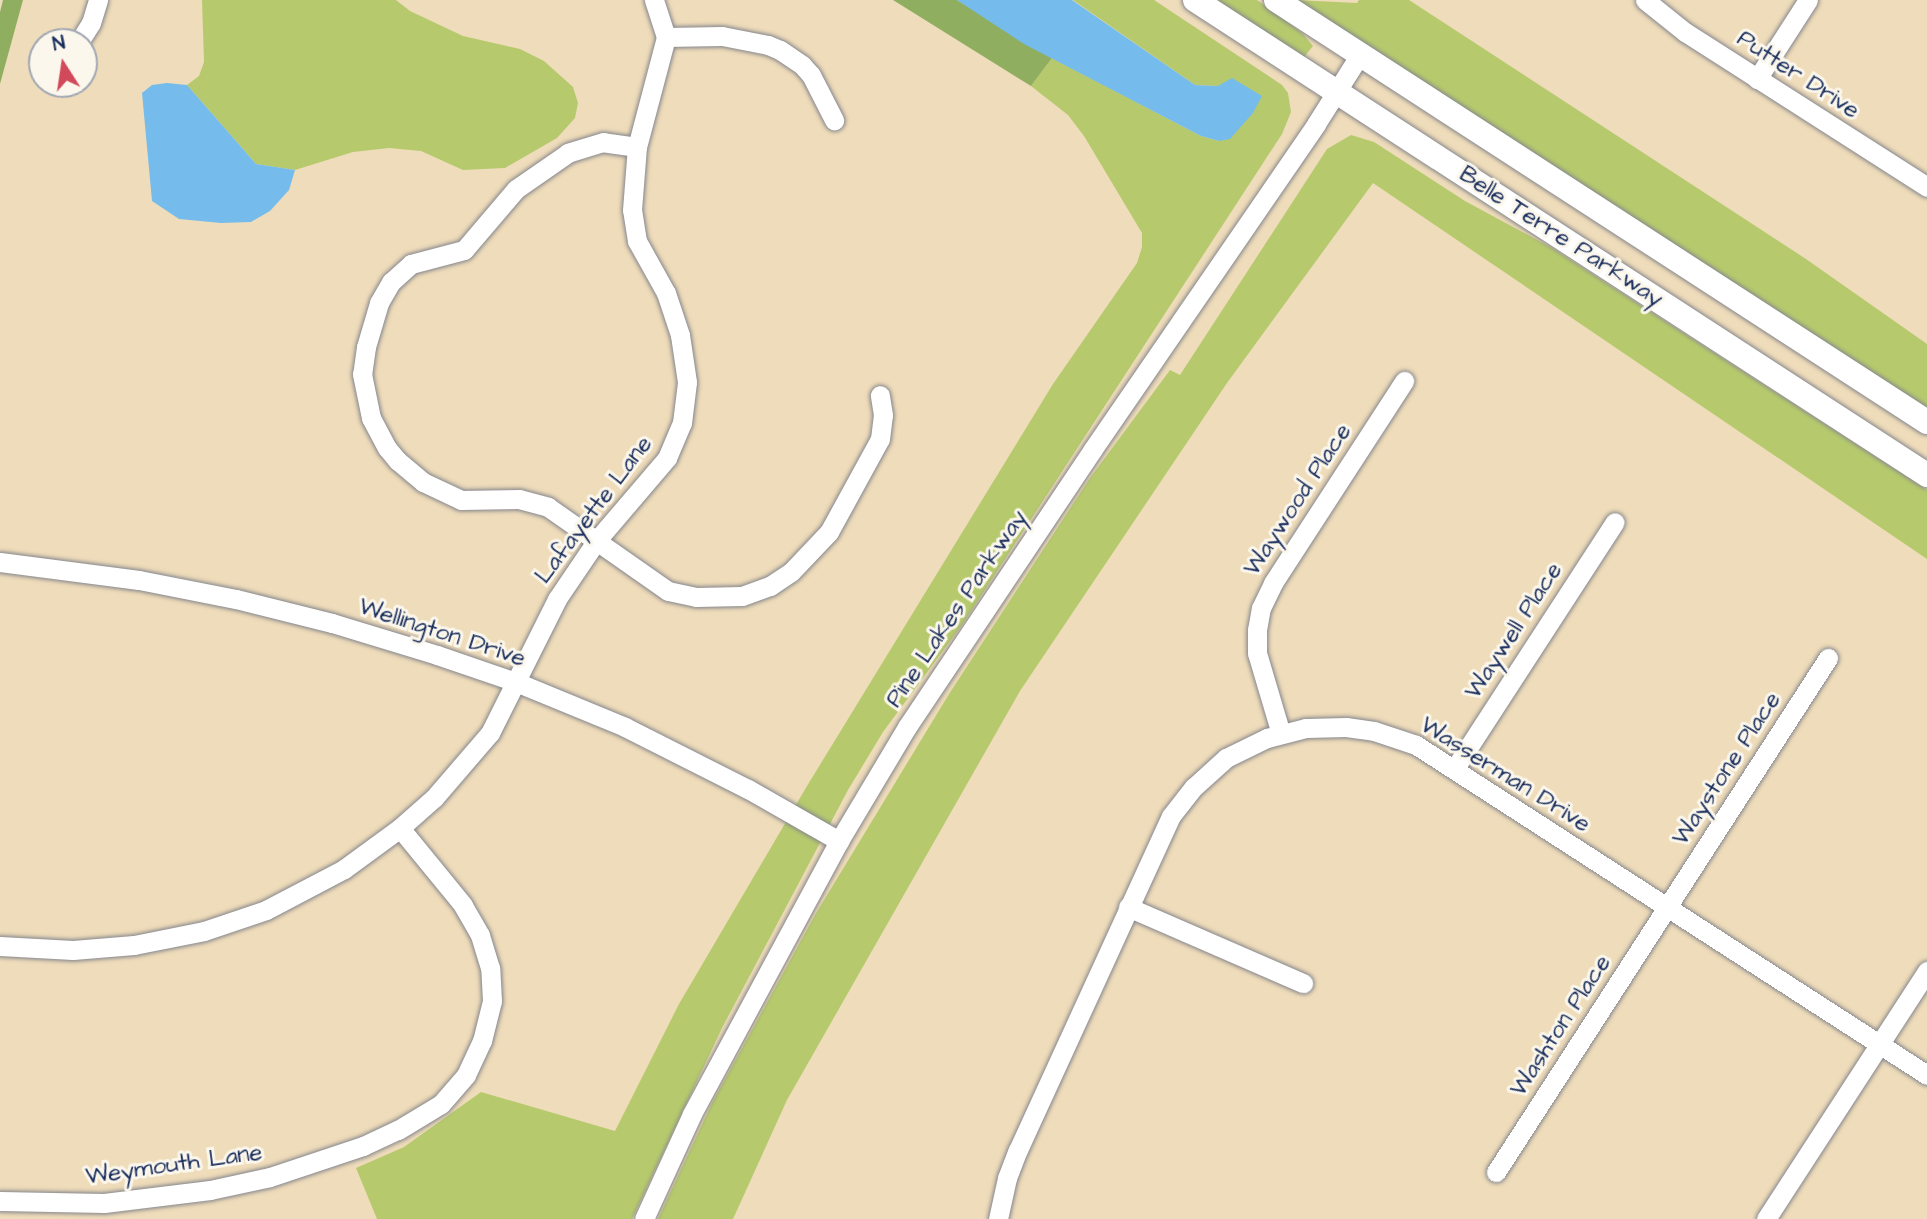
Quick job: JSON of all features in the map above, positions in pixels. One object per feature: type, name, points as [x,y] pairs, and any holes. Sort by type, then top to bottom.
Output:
[{"type":"main road","name":"Belle Terre Parkway","points":[[1195,0],[1927,475]]},
{"type":"main road","name":"Belle Terre Parkway","points":[[1276,0],[1927,422]]},
{"type":"street","points":[[88,28],[98,0]]},
{"type":"street","points":[[654,0],[666,37],[722,36],[780,50],[802,65],[811,75],[834,120]]},
{"type":"street","name":"Putter Drive","points":[[1645,0],[1685,32],[1927,187]]},
{"type":"street","points":[[1758,79],[1808,0]]},
{"type":"street","name":"Lafayette Lane","points":[[0,946],[46,950],[101,949],[168,940],[266,910],[344,869],[400,828],[434,798],[481,744],[516,682],[557,599],[597,540],[667,458],[682,423],[686,404],[685,359],[674,314],[641,251],[633,228],[632,192],[637,147],[666,37]]},
{"type":"street","name":"Pine Lakes Parkway","points":[[644,1219],[692,1114],[839,841],[907,727],[1337,93],[1359,56]]},
{"type":"street","points":[[637,147],[603,142],[568,153],[516,188],[464,250],[422,260],[401,271],[384,290],[362,362],[366,403],[378,434],[398,461],[423,482],[461,500],[519,499],[535,502],[562,514],[653,582],[678,594],[696,597],[742,596],[770,586],[800,565],[829,532],[880,439],[883,415],[880,395]]},
{"type":"street","name":"Waywood Place","points":[[1280,734],[1257,653],[1256,630],[1261,608],[1273,583],[1404,381]]},
{"type":"street","name":"Waywell Place","points":[[1455,768],[1615,522]]},
{"type":"street","name":"Wellington Drive","points":[[0,562],[139,580],[236,599],[388,639],[516,682],[647,738],[839,841]]},
{"type":"street","name":"Waystone Place","points":[[1667,906],[1828,658]]},
{"type":"street","name":"Wasserman Drive","points":[[998,1219],[1015,1157],[1165,827],[1185,796],[1226,758],[1280,734],[1332,726],[1374,731],[1406,740],[1455,768],[1927,1075]]},
{"type":"street","name":"Weymouth Lane","points":[[0,1201],[104,1203],[198,1191],[270,1177],[363,1146],[398,1130],[440,1104],[466,1075],[482,1041],[492,1001],[490,968],[472,919],[451,888],[400,828]]},
{"type":"street","name":"Washton Place","points":[[1496,1172],[1667,906]]},
{"type":"street","points":[[1128,907],[1303,983]]},
{"type":"street","points":[[1766,1219],[1927,971]]},
{"type":"green space","points":[[3,0],[23,0],[0,84],[0,12]]},
{"type":"green space","points":[[202,0],[396,0],[410,11],[463,36],[520,49],[544,61],[573,87],[578,103],[575,118],[557,138],[505,168],[463,170],[421,151],[389,148],[353,152],[295,170],[256,164],[187,85],[199,76],[204,62]]},
{"type":"green space","points":[[893,0],[957,0],[1052,58],[1031,86]]},
{"type":"green space","points":[[1073,0],[1154,0],[1282,85],[1288,93],[1291,112],[1282,134],[962,625],[883,732],[848,790],[722,1028],[632,1219],[377,1219],[356,1168],[404,1147],[481,1092],[615,1131],[679,1004],[807,786],[1053,384],[1137,263],[1142,247],[1142,233],[1084,136],[1068,115],[1031,86],[1052,58],[1201,136],[1219,141],[1218,86],[1195,85]]},
{"type":"green space","points":[[1213,0],[1257,0],[1302,33],[1313,46],[1304,57]]},
{"type":"green space","points":[[1295,0],[1357,3],[1359,0],[1409,0],[1806,259],[1927,344],[1927,411]]},
{"type":"green space","points":[[1351,135],[1374,142],[1465,201],[1552,248],[1927,490],[1927,559],[1373,183],[1227,383],[1020,691],[787,1100],[733,1219],[658,1219],[712,1103],[815,915],[949,694],[1090,478],[1170,370],[1180,375],[1327,149]]},
{"type":"water","points":[[957,0],[1072,0],[1195,85],[1218,86],[1232,78],[1262,96],[1253,113],[1230,139],[1219,141],[1201,136],[1024,44]]},
{"type":"water","points":[[152,85],[187,85],[256,164],[295,170],[289,190],[270,211],[251,222],[221,223],[179,219],[152,201],[142,93]]}]
